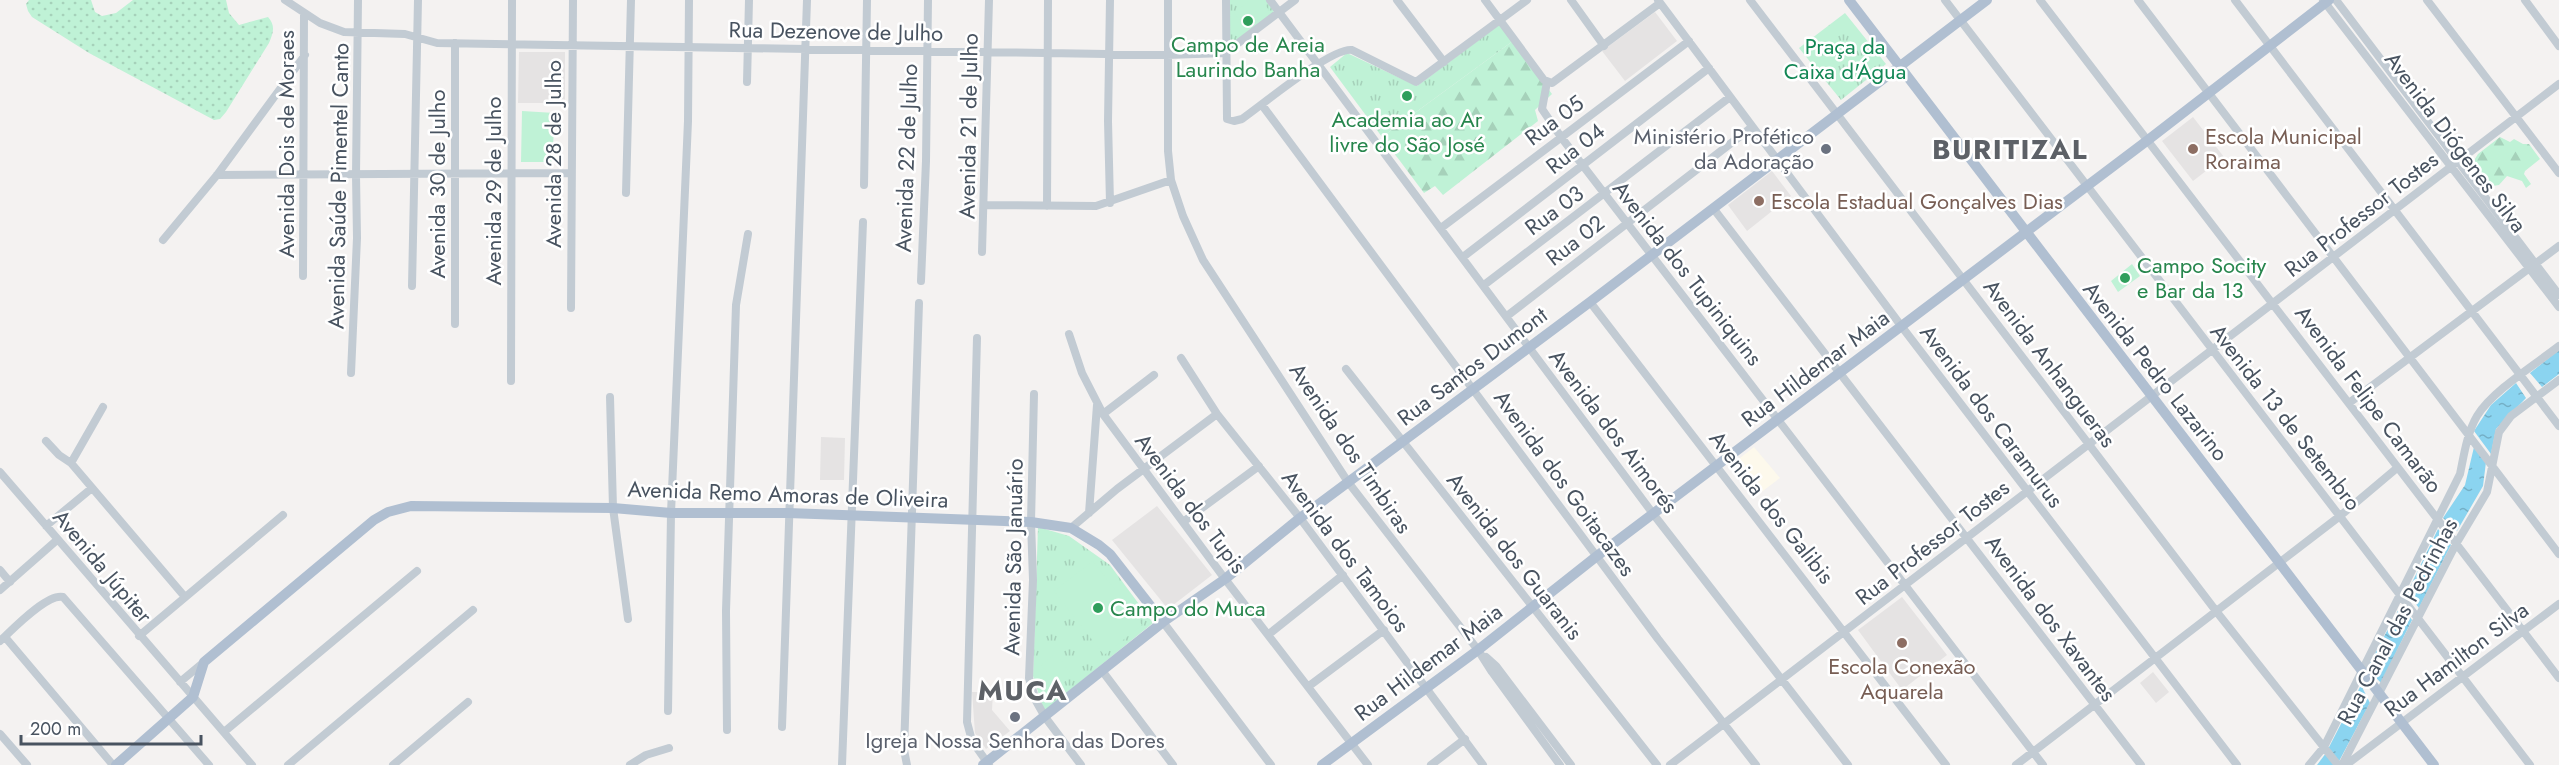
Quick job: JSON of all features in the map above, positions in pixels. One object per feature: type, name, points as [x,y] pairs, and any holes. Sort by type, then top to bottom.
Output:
[{"type":"main road","name":"Avenida Pedro Lazarino","points":[[1848,0],[2151,399],[2280,562],[2434,765]]},
{"type":"main road","name":"Rua Santos Dumont","points":[[986,764],[1103,672],[1162,622],[1225,579],[1300,518],[1590,302],[1986,0]]},
{"type":"main road","name":"Rua Hildemar Maia","points":[[1322,765],[1478,650],[1597,556],[2329,1]]},
{"type":"main road","name":"Avenida Remo Amoras de Oliveira","points":[[204,662],[374,520],[398,508],[426,505],[613,508],[671,513],[788,513],[971,519],[1031,522],[1071,528],[1110,554],[1162,622]]},
{"type":"main road","points":[[115,765],[193,697],[204,662]]},
{"type":"street","name":"Rua Dezenove de Julho","points":[[285,0],[320,23],[344,32],[398,33],[437,43],[1225,53]]},
{"type":"street","name":"Avenida Saúde Pimentel Canto","points":[[351,373],[356,293],[358,0]]},
{"type":"street","points":[[412,286],[418,0]]},
{"type":"street","name":"Avenida 29 de Julho","points":[[511,381],[510,44],[512,0]]},
{"type":"street","name":"Avenida 28 de Julho","points":[[571,308],[570,173],[573,0]]},
{"type":"street","points":[[626,193],[631,0]]},
{"type":"street","points":[[668,711],[671,513],[685,204],[690,0]]},
{"type":"street","points":[[747,82],[749,0]]},
{"type":"street","points":[[782,728],[807,0]]},
{"type":"street","points":[[864,185],[867,0]]},
{"type":"street","name":"Avenida 22 de Julho","points":[[921,281],[926,161],[928,0]]},
{"type":"street","name":"Avenida 21 de Julho","points":[[982,252],[989,0]]},
{"type":"street","points":[[1047,206],[1048,0]]},
{"type":"street","points":[[1110,0],[1110,203]]},
{"type":"street","name":"Avenida dos Timbiras","points":[[1168,0],[1168,151],[1171,180],[1183,216],[1203,260],[1348,482],[1478,650],[1560,765]]},
{"type":"street","points":[[1226,0],[1226,107],[1227,119],[1234,121],[1242,119],[1319,63],[1338,52],[1352,50],[1416,82],[1527,0]]},
{"type":"street","name":"Avenida dos Aimorés","points":[[1270,0],[1654,515],[1848,765]]},
{"type":"street","points":[[1225,53],[1295,0]]},
{"type":"street","points":[[1397,0],[1444,62]]},
{"type":"street","points":[[1485,0],[1548,82],[1554,82],[1604,46],[1659,1]]},
{"type":"street","points":[[1571,0],[1604,46]]},
{"type":"street","name":"Avenida Anhangueras","points":[[1750,0],[2216,611],[2324,748],[2342,765]]},
{"type":"street","name":"Avenida 13 de Setembro","points":[[1945,0],[2415,614]]},
{"type":"street","name":"Avenida Felipe Camarão","points":[[2040,0],[2559,678]]},
{"type":"street","points":[[2138,0],[2559,554]]},
{"type":"street","points":[[2235,0],[2559,426]]},
{"type":"street","points":[[2427,0],[2559,173]]},
{"type":"street","points":[[2525,0],[2559,46]]},
{"type":"street","name":"Avenida dos Caramurus","points":[[1659,1],[1902,327],[2237,765]]},
{"type":"street","name":"Avenida Diógenes Silva","points":[[2329,1],[2456,164],[2533,267],[2559,307]]},
{"type":"street","name":"Avenida Dois de Moraes","points":[[303,276],[304,13]]},
{"type":"street","name":"Rua 05","points":[[1441,228],[1689,41]]},
{"type":"street","name":"Avenida 30 de Julho","points":[[455,43],[455,324]]},
{"type":"street","points":[[163,240],[216,175],[305,54]]},
{"type":"street","name":"Rua 04","points":[[1463,257],[1709,68]]},
{"type":"street","name":"Avenida dos Tupiniquins","points":[[1548,82],[1542,109],[1561,137],[2043,765]]},
{"type":"street","name":"Rua Professor Tostes","points":[[1670,765],[2274,305],[2559,84]]},
{"type":"street","name":"Rua 03","points":[[1484,285],[1730,97]]},
{"type":"street","name":"Avenida dos Goitacazes","points":[[1262,105],[1597,556],[1756,765]]},
{"type":"street","name":"Rua 02","points":[[1507,316],[1752,127]]},
{"type":"street","points":[[216,175],[570,173]]},
{"type":"street","points":[[985,205],[1083,208],[1110,203],[1171,180]]},
{"type":"street","name":"Avenida dos Xavantes","points":[[1713,208],[2141,765]]},
{"type":"street","points":[[842,765],[863,222]]},
{"type":"street","points":[[727,730],[729,512],[736,305],[748,234]]},
{"type":"street","points":[[2349,403],[2559,246]]},
{"type":"street","name":"Avenida Diógenes Silva","points":[[2533,267],[2559,295]]},
{"type":"street","name":"Avenida dos Galibis","points":[[1590,302],[1946,765]]},
{"type":"street","points":[[907,765],[904,750],[919,303]]},
{"type":"street","name":"Avenida dos Tupis","points":[[1069,334],[1082,373],[1103,414],[1225,579],[1368,765]]},
{"type":"street","points":[[977,338],[967,723],[972,741],[986,764]]},
{"type":"street","name":"Rua Canal das Pedrinhas","points":[[2309,765],[2324,748],[2439,521],[2460,474],[2477,416],[2488,402],[2559,346]]},
{"type":"street","name":"Avenida dos Tamoios","points":[[1181,358],[1217,414],[1300,518],[1483,765]]},
{"type":"street","name":"Avenida dos Guaranis","points":[[1346,369],[1657,765]]},
{"type":"street","points":[[1103,414],[1154,375]]},
{"type":"street","name":"Rua Canal das Pedrinhas","points":[[2342,765],[2376,687],[2454,542],[2487,492],[2490,462],[2499,432],[2511,416],[2535,395],[2559,380]]},
{"type":"street","name":"Avenida São Januário","points":[[1034,394],[1031,522],[1033,580],[1029,678],[1036,701],[1045,717],[1081,765]]},
{"type":"street","points":[[610,397],[613,508],[628,620]]},
{"type":"street","points":[[1089,513],[1097,404]]},
{"type":"street","points":[[71,463],[103,407]]},
{"type":"street","points":[[1071,528],[1143,469],[1217,414]]},
{"type":"street","points":[[46,441],[59,455],[71,463],[185,597]]},
{"type":"street","points":[[1183,522],[1259,466]]},
{"type":"street","points":[[2016,765],[2340,516],[2397,468]]},
{"type":"street","name":"Avenida Júpiter","points":[[0,472],[252,765]]},
{"type":"street","points":[[46,526],[92,488]]},
{"type":"street","points":[[139,636],[283,515]]},
{"type":"street","points":[[0,590],[57,540]]},
{"type":"street","points":[[0,570],[10,582]]},
{"type":"street","points":[[224,732],[417,571]]},
{"type":"street","points":[[1269,634],[1343,575]]},
{"type":"street","points":[[115,765],[2,639],[48,600],[63,597],[208,765]]},
{"type":"street","name":"Rua Hamilton Silva","points":[[2342,765],[2559,604]]},
{"type":"street","points":[[288,765],[473,610]]},
{"type":"street","points":[[2415,614],[2530,765]]},
{"type":"street","points":[[1162,622],[1271,765]]},
{"type":"street","points":[[1309,686],[1384,630]]},
{"type":"street","name":"Avenida dos Timbiras","points":[[1478,650],[1496,666],[1571,765]]},
{"type":"street","points":[[180,682],[204,662]]},
{"type":"street","points":[[1103,672],[1173,765]]},
{"type":"street","points":[[393,765],[468,702]]},
{"type":"street","points":[[0,734],[27,765]]},
{"type":"street","points":[[1431,765],[1465,739]]},
{"type":"street","points":[[630,765],[646,755],[669,748]]},
{"type":"shaded area","points":[[1655,12],[1677,41],[1625,81],[1602,51]]},
{"type":"shaded area","points":[[519,52],[565,52],[565,103],[518,103]]},
{"type":"shaded area","name":"Escola Municipal Roraima","points":[[2193,117],[2224,157],[2193,181],[2162,141]]},
{"type":"shaded area","name":"Escola Estadual Gonçalves Dias","points":[[1772,171],[1791,196],[1747,231],[1728,205]]},
{"type":"shaded area","points":[[821,437],[845,438],[844,480],[820,480]]},
{"type":"shaded area","points":[[1754,447],[1780,478],[1755,497],[1731,465]]},
{"type":"shaded area","points":[[1157,506],[1212,575],[1168,609],[1112,540]]},
{"type":"shaded area","name":"Escola Conexão Aquarela","points":[[1902,597],[1947,655],[1902,690],[1858,630]]},
{"type":"shaded area","points":[[2153,672],[2169,692],[2156,703],[2140,683]]},
{"type":"shaded area","points":[[972,692],[993,692],[992,710],[1010,731],[986,749],[975,733]]},
{"type":"green space","points":[[29,0],[91,0],[95,12],[102,16],[116,13],[133,0],[226,0],[229,13],[239,25],[268,17],[273,30],[269,43],[226,112],[220,119],[214,120],[89,53],[32,17],[26,4]]},
{"type":"green space","points":[[1228,0],[1267,0],[1274,12],[1228,48]]},
{"type":"green space","name":"Campo de Areia Laurindo Banha","points":[[1250,0],[1261,0],[1269,10],[1246,28],[1234,13]]},
{"type":"green space","name":"Praça da Caixa d'Água","points":[[1845,13],[1886,64],[1841,100],[1799,48]]},
{"type":"green space","points":[[1499,25],[1513,41],[1382,137],[1330,67],[1347,53],[1417,86]]},
{"type":"green space","points":[[1513,41],[1552,94],[1535,110],[1538,121],[1443,195],[1435,186],[1424,193],[1382,137]]},
{"type":"green space","points":[[522,111],[555,113],[552,162],[521,162]]},
{"type":"green space","points":[[2500,137],[2510,142],[2514,139],[2523,144],[2529,144],[2540,159],[2525,171],[2524,174],[2531,184],[2526,188],[2522,181],[2507,176],[2499,185],[2481,188],[2473,162],[2478,154]]},
{"type":"green space","name":"Campo Socity e Bar da 13","points":[[2132,264],[2140,276],[2118,292],[2111,281]]},
{"type":"green space","points":[[1038,527],[1069,536],[1110,565],[1153,623],[1044,711],[1033,676]]},
{"type":"green space","name":"Campo do Muca","points":[[1093,561],[1142,625],[1104,655],[1054,591]]},
{"type":"green space","points":[[1056,653],[1072,676],[1059,686],[1041,665]]},
{"type":"water","points":[[2559,350],[2559,374],[2542,387],[2530,373]]},
{"type":"water","points":[[2516,383],[2526,398],[2496,429],[2491,454],[2474,431],[2491,405]]},
{"type":"water","points":[[2474,447],[2486,462],[2483,486],[2457,531],[2443,518],[2465,485]]},
{"type":"water","points":[[2438,529],[2451,545],[2419,608],[2407,593]]},
{"type":"water","points":[[2401,605],[2412,620],[2381,683],[2367,668]]},
{"type":"water","points":[[2361,685],[2370,703],[2337,765],[2317,765],[2326,753]]},
{"type":"place","name":"Campo de Areia Laurindo Banha","points":[[1248,21]]},
{"type":"place","name":"Academia ao Ar livre do São José","points":[[1407,96]]},
{"type":"place","name":"Ministério Profético da Adoração","points":[[1826,149]]},
{"type":"place","name":"Escola Municipal Roraima","points":[[2193,149]]},
{"type":"place","name":"Escola Estadual Gonçalves Dias","points":[[1759,201]]},
{"type":"place","name":"Campo Socity e Bar da 13","points":[[2125,278]]},
{"type":"place","name":"Campo do Muca","points":[[1098,608]]},
{"type":"place","name":"Escola Conexão Aquarela","points":[[1902,643]]},
{"type":"place","name":"Igreja Nossa Senhora das Dores","points":[[1015,717]]},
{"type":"district","name":"BURITIZAL","points":[[2010,149]]},
{"type":"district","name":"MUCA","points":[[1023,690]]}]
